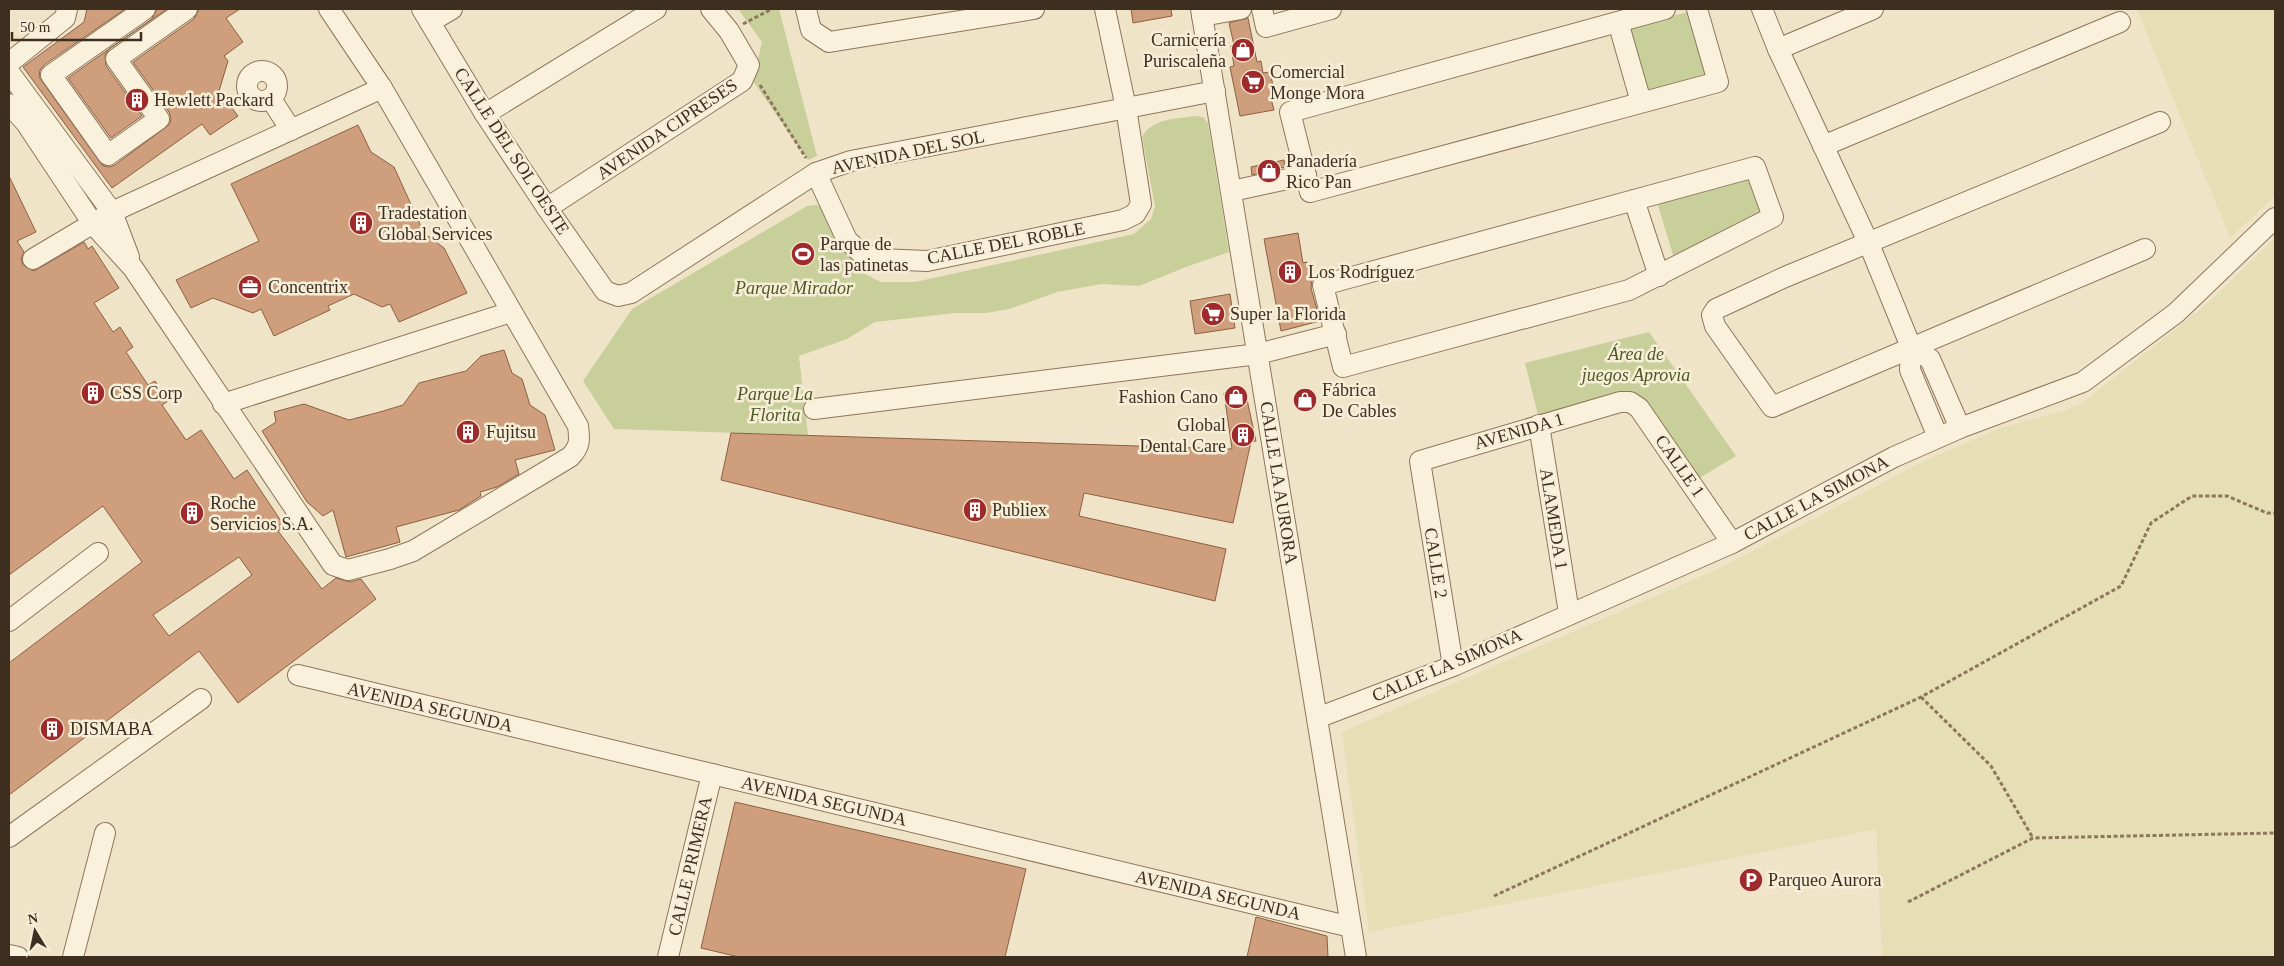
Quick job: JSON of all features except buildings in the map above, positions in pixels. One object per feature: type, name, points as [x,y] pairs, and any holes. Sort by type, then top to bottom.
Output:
[{"type":"street","points":[[9,63],[65,18],[67,9]]},
{"type":"street","points":[[145,9],[51,75],[108,155],[159,119],[116,59],[187,9]]},
{"type":"street","points":[[9,104],[26,123],[93,224],[133,268],[333,565],[348,570],[390,559],[413,551],[570,457],[578,449],[578,426],[382,88],[329,9]]},
{"type":"street","points":[[426,16],[452,9]]},
{"type":"street","points":[[485,114],[656,9]]},
{"type":"street","name":"AVENIDA CIPRESES","points":[[546,208],[742,81],[749,65],[729,31],[711,9]]},
{"type":"street","points":[[806,9],[811,30],[829,42],[1034,9]]},
{"type":"street","name":"CALLE DEL ROBLE","points":[[816,173],[847,240],[860,252],[879,259],[928,261],[963,255],[1123,220],[1135,214],[1141,204],[1126,108],[1105,9]]},
{"type":"street","points":[[1202,13],[1241,9]]},
{"type":"street","points":[[1262,9],[1266,27],[1331,9]]},
{"type":"street","points":[[1665,9],[1290,112],[1310,192],[1718,82],[1697,9]]},
{"type":"street","points":[[1762,9],[1778,49],[1869,244],[1911,346],[1910,370],[1938,437]]},
{"type":"street","points":[[1778,49],[1873,9]]},
{"type":"street","name":"CALLE LA AURORA","points":[[1202,13],[1356,957]]},
{"type":"street","name":"CALLE DEL SOL OESTE","points":[[426,16],[485,114],[546,208],[605,291]]},
{"type":"street","points":[[1618,22],[1641,102]]},
{"type":"street","points":[[1823,146],[2120,22]]},
{"type":"street","points":[[9,72],[112,212],[133,268]]},
{"type":"street","points":[[33,259],[112,212],[382,88]]},
{"type":"street","name":"AVENIDA DEL SOL","points":[[605,291],[618,296],[631,293],[816,173],[851,161],[1215,91]]},
{"type":"street","points":[[271,99],[292,130]]},
{"type":"street","points":[[2144,249],[1911,346],[1772,407],[1715,326],[1712,315],[1716,309],[1785,277],[1869,244],[2160,122]]},
{"type":"street","points":[[1755,167],[1773,217],[1659,276],[1629,290],[1343,367],[1323,285],[1755,167]]},
{"type":"street","points":[[1232,191],[1306,175]]},
{"type":"street","points":[[1634,200],[1659,276]]},
{"type":"street","name":"CALLE LA SIMONA","points":[[1317,718],[1453,666],[1732,542],[1894,457],[1938,437],[2083,382],[2176,314],[2275,218]]},
{"type":"street","points":[[223,404],[511,312]]},
{"type":"street","points":[[814,409],[1258,354],[1336,334]]},
{"type":"street","points":[[1911,346],[1930,359],[1960,428]]},
{"type":"street","name":"AVENIDA 1","points":[[1420,461],[1620,402]]},
{"type":"street","name":"CALLE 1","points":[[1620,402],[1630,402],[1639,408],[1732,542]]},
{"type":"street","name":"ALAMEDA 1","points":[[1539,425],[1569,613]]},
{"type":"street","name":"CALLE 2","points":[[1420,461],[1453,666]]},
{"type":"street","points":[[9,621],[98,553]]},
{"type":"street","name":"AVENIDA SEGUNDA","points":[[298,675],[1351,927]]},
{"type":"street","points":[[9,837],[201,700]]},
{"type":"street","name":"CALLE PRIMERA","points":[[668,957],[712,774]]},
{"type":"street","points":[[73,957],[105,833]]},
{"type":"street","points":[[9,955],[18,957]]},
{"type":"path","points":[[729,31],[772,9]]},
{"type":"path","points":[[749,65],[816,173]]},
{"type":"path","points":[[1494,896],[1921,697],[2120,586],[2151,523],[2192,496],[2227,496],[2267,513],[2275,512]]},
{"type":"path","points":[[1921,697],[1991,766],[2033,838]]},
{"type":"path","points":[[1908,902],[2033,838],[2275,833]]},
{"type":"shaded area","points":[[2137,9],[2275,9],[2275,196],[2230,238]]},
{"type":"shaded area","points":[[2275,238],[2275,957],[1882,957],[1876,829],[1369,932],[1342,732],[1718,569],[1924,461],[1998,429],[2063,411],[2082,403],[2206,305]]},
{"type":"green space","points":[[738,9],[779,9],[817,156],[808,160],[753,81],[762,42]]},
{"type":"green space","points":[[1693,11],[1710,77],[1647,93],[1630,26]]},
{"type":"green space","name":"Parque Mirador","points":[[1195,116],[1203,117],[1208,123],[1229,252],[1139,286],[1102,284],[1057,292],[1010,309],[986,313],[956,313],[875,322],[847,339],[799,356],[808,435],[614,429],[583,381],[632,309],[807,206],[817,205],[826,211],[859,271],[881,282],[915,282],[1134,234],[1151,219],[1155,206],[1142,137],[1152,126],[1165,120]]},
{"type":"green space","points":[[1751,174],[1765,211],[1714,238],[1673,255],[1657,202]]},
{"type":"green space","name":"Área de juegos Aprovia","points":[[1649,332],[1736,456],[1698,479],[1646,406],[1539,419],[1525,363]]},
{"type":"place","name":"Carnicería Puriscaleña","points":[[1243,50]]},
{"type":"place","name":"Comercial Monge Mora","points":[[1253,82]]},
{"type":"place","name":"Hewlett Packard","points":[[137,100]]},
{"type":"place","name":"Panadería Rico Pan","points":[[1269,171]]},
{"type":"place","name":"Tradestation Global Services","points":[[361,223]]},
{"type":"place","name":"Parque de las patinetas","points":[[803,254]]},
{"type":"place","name":"Los Rodríguez","points":[[1290,272]]},
{"type":"place","name":"Concentrix","points":[[250,287]]},
{"type":"place","name":"Super la Florida","points":[[1213,314]]},
{"type":"place","name":"CSS Corp","points":[[93,393]]},
{"type":"place","name":"Fashion Cano","points":[[1236,397]]},
{"type":"place","name":"Fábrica De Cables","points":[[1305,400]]},
{"type":"place","name":"Fujitsu","points":[[468,432]]},
{"type":"place","name":"Global Dental Care","points":[[1243,435]]},
{"type":"place","name":"Publiex","points":[[975,510]]},
{"type":"place","name":"Roche Servicios S.A.","points":[[192,513]]},
{"type":"place","name":"DISMABA","points":[[52,729]]},
{"type":"place","name":"Parqueo Aurora","points":[[1751,880]]},
{"type":"park label","name":"Parque La Florita","points":[[775,404]]}]
